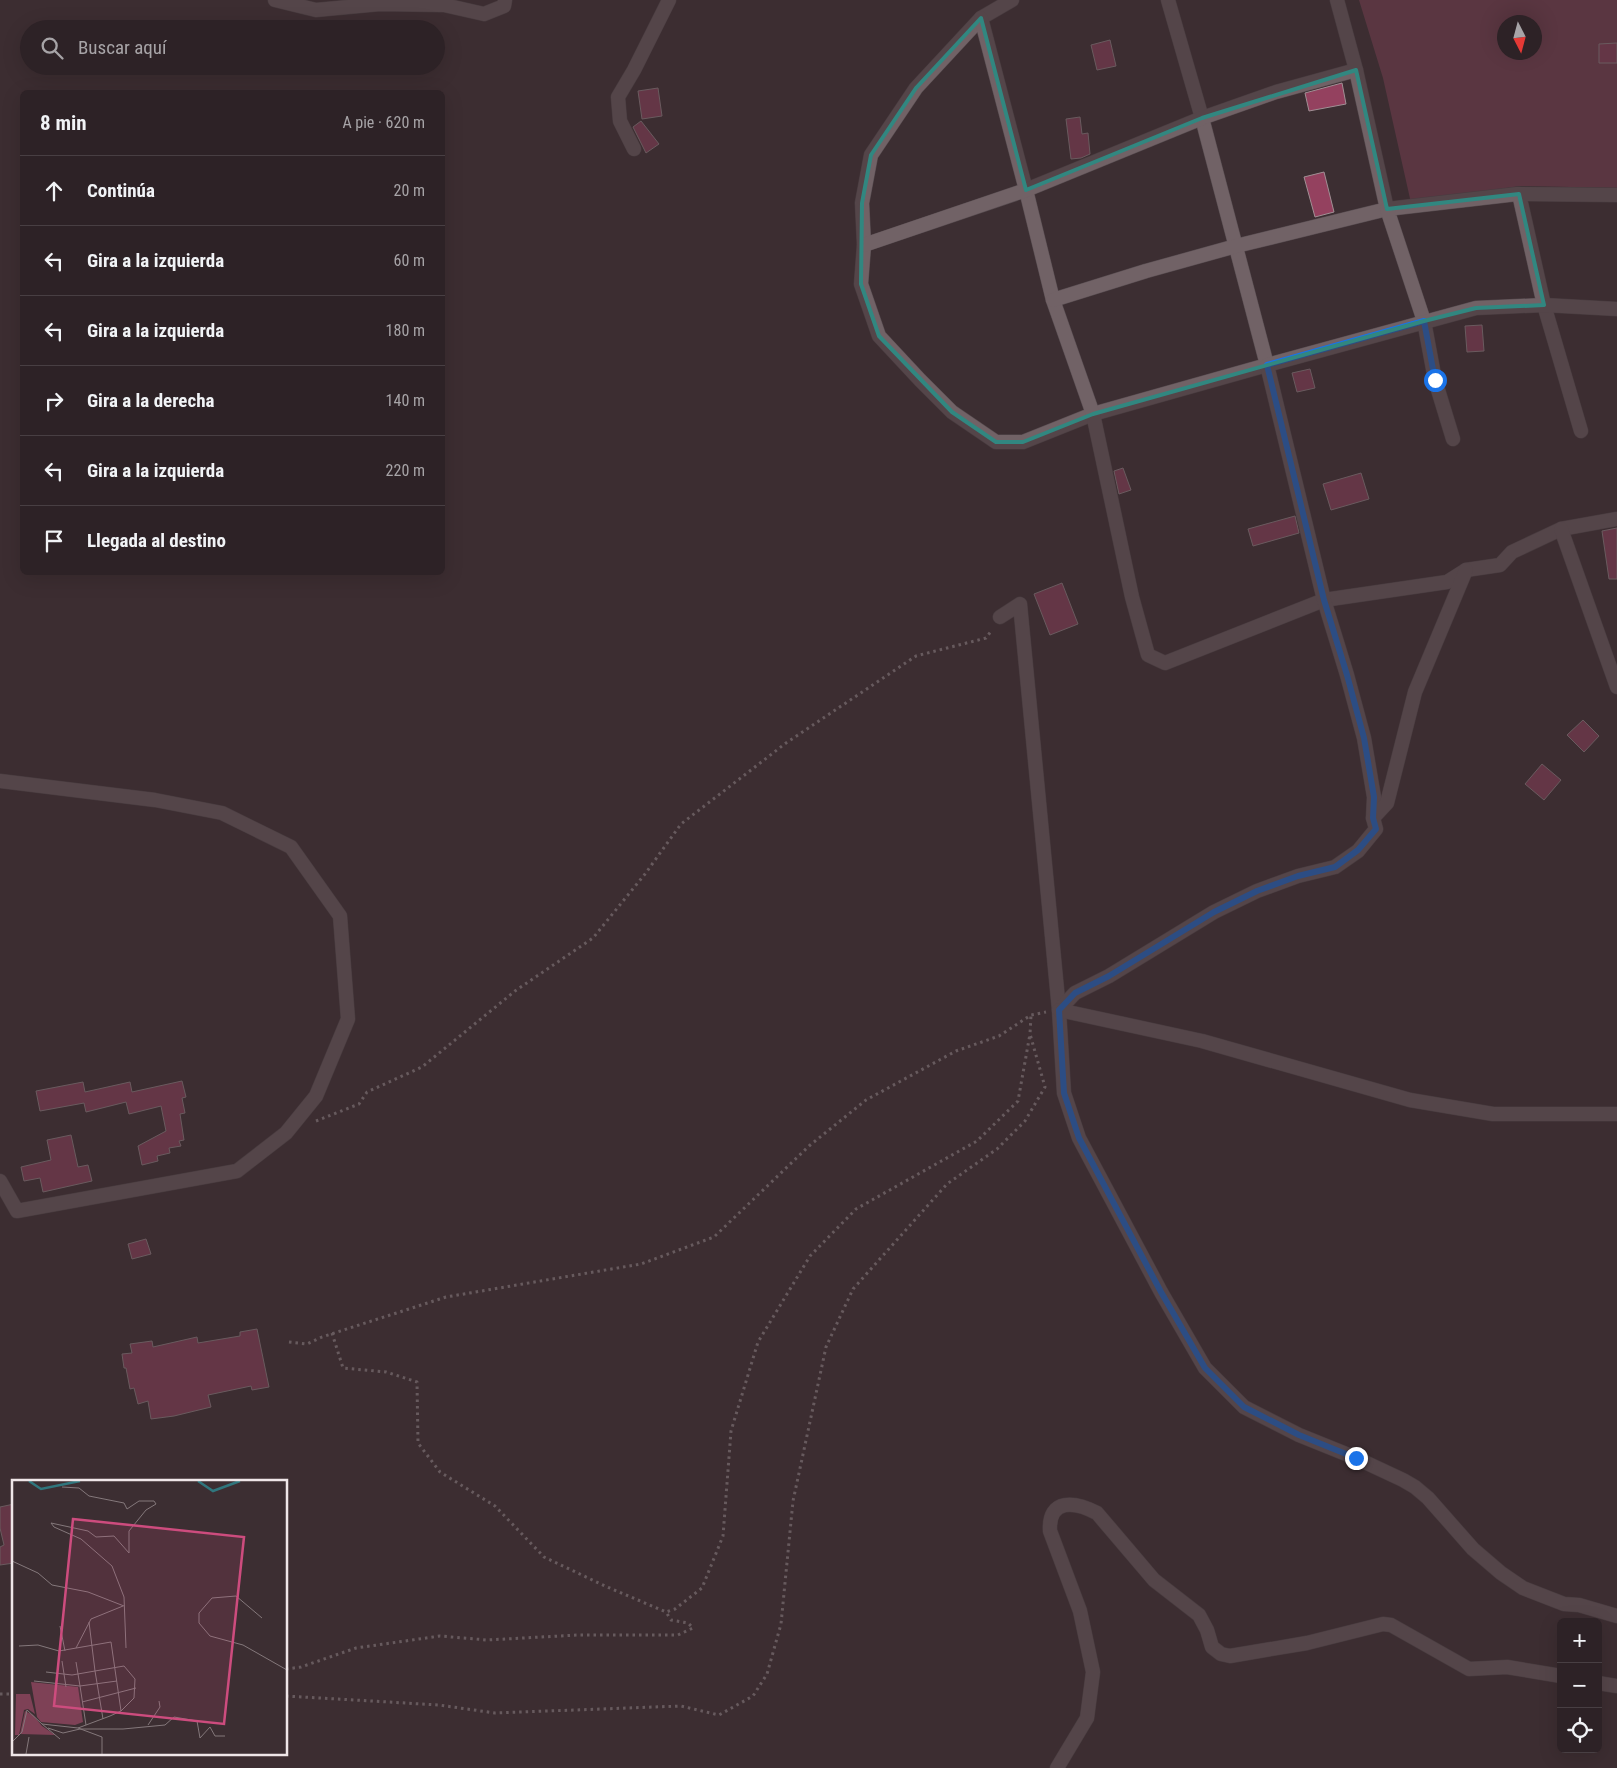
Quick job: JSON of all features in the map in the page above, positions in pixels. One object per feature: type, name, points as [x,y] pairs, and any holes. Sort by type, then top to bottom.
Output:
[{"type":"street","points":[[275,0],[316,10],[380,4],[444,5],[484,14],[504,6],[505,0]]},
{"type":"street","points":[[634,149],[620,121],[618,97],[634,70],[669,0]]},
{"type":"street","points":[[1012,0],[981,18],[916,88],[872,155],[862,203],[864,246],[860,284],[879,336],[952,412],[996,442],[1023,442],[1093,414],[1476,308],[1544,305],[1617,309]]},
{"type":"street","points":[[1059,1010],[1075,993],[1109,976],[1214,912],[1257,891],[1298,876],[1335,867],[1358,850],[1376,829],[1373,818],[1374,797],[1364,738],[1324,600],[1267,365],[1202,118],[1168,0]]},
{"type":"street","points":[[1337,0],[1356,70],[1388,209],[1424,321],[1435,380],[1452,438]]},
{"type":"street","points":[[981,18],[1053,300],[1093,414],[1132,597],[1148,656],[1165,663],[1324,600],[1448,582],[1466,570],[1500,565],[1512,552],[1561,529],[1617,519]]},
{"type":"street","points":[[864,246],[1026,190],[1202,118],[1276,92],[1356,70]]},
{"type":"street","points":[[1053,300],[1236,246],[1388,209],[1519,194],[1617,195]]},
{"type":"street","points":[[1519,194],[1544,305],[1581,431]]},
{"type":"street","points":[[1561,529],[1617,686]]},
{"type":"street","points":[[1373,818],[1387,803],[1416,692],[1466,570]]},
{"type":"street","points":[[1000,616],[1020,604],[1059,1010],[1064,1093],[1079,1138],[1161,1292],[1205,1368],[1244,1407],[1299,1435],[1356,1458],[1403,1480],[1415,1488],[1428,1498],[1473,1549],[1501,1573],[1523,1588],[1564,1604],[1579,1605],[1617,1616]]},
{"type":"street","points":[[0,781],[155,800],[222,813],[291,847],[340,916],[348,1019],[316,1096],[286,1133],[238,1171],[17,1212],[0,1181]]},
{"type":"street","points":[[1059,1010],[1202,1041],[1410,1100],[1493,1114],[1617,1114]]},
{"type":"street","points":[[1057,1768],[1087,1718],[1093,1672],[1080,1611],[1050,1531],[1055,1510],[1063,1504],[1086,1507],[1097,1513],[1154,1580],[1199,1614],[1212,1646],[1220,1654],[1230,1656],[1306,1643],[1383,1624],[1391,1625],[1469,1669],[1508,1667],[1557,1675]]},
{"type":"street","points":[[1602,1684],[1617,1686]]},
{"type":"path","points":[[314,1122],[359,1104],[367,1092],[422,1068],[515,991],[593,938],[645,874],[681,824],[786,743],[916,656],[986,638],[1000,616]]},
{"type":"path","points":[[289,1342],[307,1344],[332,1333],[446,1296],[641,1264],[714,1238],[809,1146],[866,1100],[956,1050],[999,1036],[1030,1015],[1030,1034],[1018,1101],[977,1141],[856,1209],[810,1256],[758,1342],[731,1431],[723,1536],[702,1588],[675,1609],[666,1612]]},
{"type":"path","points":[[288,1696],[439,1705],[495,1713],[680,1706],[719,1715],[753,1696],[767,1674],[781,1624],[793,1501],[826,1347],[853,1289],[872,1267],[947,1184],[997,1149],[1026,1121],[1045,1087],[1030,1034]]},
{"type":"path","points":[[288,1669],[301,1667],[356,1648],[440,1636],[487,1640],[578,1635],[678,1635],[693,1628],[688,1623],[671,1620],[666,1612],[544,1557],[495,1506],[440,1472],[418,1443],[416,1382],[386,1372],[343,1368],[332,1333]]},
{"type":"highlighted area","points":[[981,18],[1026,190],[1202,118],[1356,70],[1387,209],[1519,194],[1544,305],[1476,308],[1424,321],[1093,414],[1023,442],[996,442],[952,412],[879,336],[861,284],[862,203],[871,155],[916,88]]},
{"type":"shaded area","points":[[1359,0],[1617,0],[1617,188],[1520,186],[1411,203],[1383,78]]},
{"type":"building","points":[[1110,40],[1116,66],[1097,70],[1091,45]]},
{"type":"building","points":[[1617,43],[1617,63],[1599,63],[1599,44]]},
{"type":"building","points":[[1342,83],[1346,104],[1309,111],[1305,93]]},
{"type":"building","points":[[658,88],[662,116],[642,119],[638,91]]},
{"type":"building","points":[[1080,117],[1082,134],[1088,133],[1090,154],[1081,158],[1071,159],[1066,119]]},
{"type":"building","points":[[641,121],[659,144],[646,153],[633,127]]},
{"type":"building","points":[[1324,172],[1334,212],[1315,217],[1304,177]]},
{"type":"building","points":[[1482,325],[1484,351],[1467,352],[1465,326]]},
{"type":"building","points":[[1310,369],[1315,388],[1297,392],[1292,373]]},
{"type":"building","points":[[1123,468],[1131,490],[1119,494],[1114,471]]},
{"type":"building","points":[[1361,473],[1369,499],[1331,510],[1323,484]]},
{"type":"building","points":[[1295,516],[1299,533],[1253,546],[1248,529]]},
{"type":"building","points":[[1617,528],[1617,579],[1609,579],[1602,531]]},
{"type":"building","points":[[1062,583],[1078,624],[1050,635],[1034,594]]},
{"type":"building","points":[[1583,720],[1599,736],[1584,752],[1567,735]]},
{"type":"building","points":[[1542,764],[1561,780],[1544,800],[1525,784]]},
{"type":"building","points":[[182,1081],[186,1097],[182,1098],[185,1113],[180,1114],[184,1140],[179,1141],[181,1146],[169,1148],[170,1153],[157,1156],[158,1161],[142,1165],[138,1146],[166,1131],[161,1106],[129,1114],[126,1102],[86,1112],[84,1103],[40,1111],[36,1091],[83,1082],[85,1092],[130,1082],[132,1092]]},
{"type":"building","points":[[71,1135],[78,1167],[88,1165],[92,1181],[43,1192],[40,1178],[24,1181],[21,1167],[51,1160],[47,1140]]},
{"type":"building","points":[[146,1239],[151,1254],[132,1259],[128,1244]]},
{"type":"building","points":[[257,1329],[269,1387],[252,1390],[251,1386],[208,1395],[211,1407],[174,1416],[151,1419],[148,1401],[138,1404],[134,1388],[130,1389],[122,1354],[132,1353],[130,1344],[152,1341],[153,1347],[197,1337],[198,1343],[240,1336],[240,1332]]},
{"type":"building","points":[[12,1504],[12,1563],[0,1565],[0,1547],[4,1545],[0,1528],[0,1507]]},
{"type":"route","points":[[1356,1458],[1299,1435],[1244,1407],[1205,1368],[1161,1292],[1079,1138],[1064,1093],[1059,1010],[1075,993],[1109,976],[1214,912],[1257,891],[1298,876],[1335,867],[1358,850],[1376,829],[1373,818],[1374,797],[1364,738],[1324,600],[1267,365],[1424,321],[1435,380]]}]
